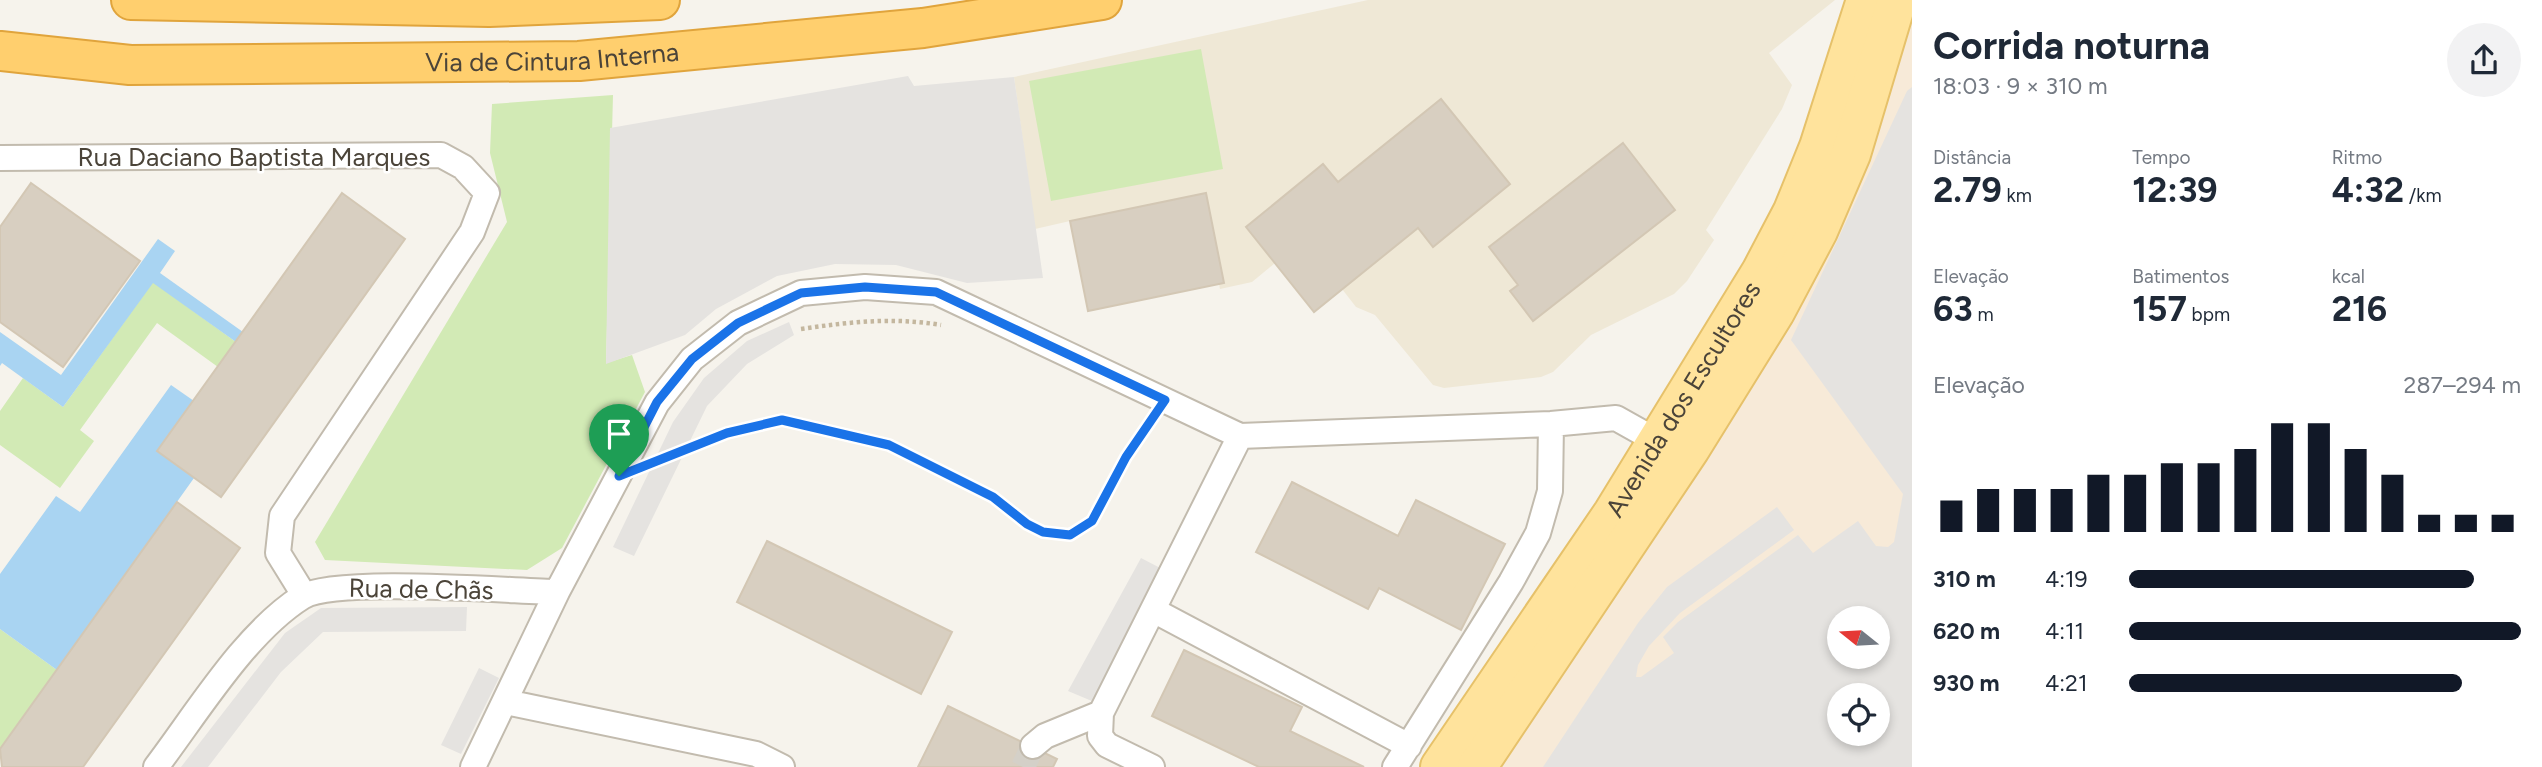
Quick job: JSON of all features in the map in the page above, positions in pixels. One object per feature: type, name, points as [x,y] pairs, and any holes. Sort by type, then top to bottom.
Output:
[{"type":"highway","name":"Via de Cintura Interna","points":[[131,0],[489,7],[660,0]]},
{"type":"highway","name":"Via de Cintura Interna","points":[[0,51],[130,65],[579,61],[909,30],[1102,0]]},
{"type":"highway","points":[[0,79],[47,71],[130,65]]},
{"type":"main road","name":"Avenida dos Escultores","points":[[1440,767],[1577,567],[1744,301],[1793,211],[1835,104],[1866,0]]},
{"type":"main road","name":"Avenida dos Escultores","points":[[1477,767],[1682,461],[1790,285],[1818,231],[1852,154],[1897,0]]},
{"type":"street","name":"Rua Daciano Baptista Marques","points":[[0,158],[441,155],[463,167],[486,193],[472,232],[282,516],[278,553],[304,596]]},
{"type":"street","points":[[473,767],[558,592],[657,402],[692,359],[738,323],[801,293],[865,287],[936,292],[1240,436],[1551,424],[1616,418],[1657,441]]},
{"type":"street","points":[[1395,767],[1538,534],[1550,491],[1551,424]]},
{"type":"street","points":[[1152,767],[1107,745],[1100,736],[1101,713],[1240,436]]},
{"type":"street","name":"Rua de Chãs","points":[[156,767],[261,628],[304,596],[343,586],[558,592]]},
{"type":"street","points":[[1153,610],[1409,746]]},
{"type":"street","points":[[506,702],[757,754],[782,767]]},
{"type":"street","points":[[1032,746],[1045,736],[1101,713]]},
{"type":"path","points":[[802,329],[854,321],[906,319],[956,327],[968,307]]},
{"type":"path","points":[[619,476],[727,433],[782,420],[889,445],[993,497],[1027,524],[1043,532],[1070,535],[1092,521],[1126,457],[1165,400]]},
{"type":"shaded area","points":[[1368,0],[1835,0],[1769,53],[1792,85],[1782,109],[1706,230],[1714,240],[1687,281],[1674,294],[1591,335],[1553,372],[1541,377],[1444,388],[1433,385],[1375,315],[1356,307],[1342,289],[1275,263],[1252,282],[1220,289],[1219,284],[1070,221],[1035,229],[1014,77]]},
{"type":"shaded area","points":[[1912,0],[1912,767],[1486,767]]},
{"type":"shaded area","points":[[908,76],[914,86],[1014,77],[1043,278],[967,283],[896,265],[835,264],[777,276],[716,309],[685,335],[606,364],[610,128]]},
{"type":"shaded area","points":[[1912,87],[1912,767],[1543,767],[1638,623],[1667,587],[1777,507],[1794,530],[1680,613],[1649,646],[1638,665],[1636,677],[1641,677],[1674,653],[1663,637],[1678,622],[1798,535],[1813,553],[1858,521],[1876,546],[1888,547],[1894,542],[1903,494],[1791,340],[1907,91]]},
{"type":"shaded area","points":[[789,322],[794,335],[747,364],[707,406],[634,556],[613,547],[673,422],[704,378],[747,341]]},
{"type":"shaded area","points":[[1141,558],[1166,571],[1099,704],[1068,691]]},
{"type":"shaded area","points":[[467,607],[466,631],[323,632],[281,672],[208,767],[181,767],[285,633],[321,608]]},
{"type":"shaded area","points":[[479,668],[499,678],[461,754],[441,745]]},
{"type":"green space","points":[[1201,49],[1223,169],[1051,201],[1029,81]]},
{"type":"green space","points":[[613,95],[606,363],[632,355],[645,392],[562,548],[527,570],[325,560],[315,542],[507,222],[490,153],[492,104]]},
{"type":"green space","points":[[153,282],[236,342],[218,367],[157,323],[80,430],[94,441],[60,488],[0,445],[0,411],[23,378],[63,407]]},
{"type":"green space","points":[[0,629],[57,670],[0,749]]},
{"type":"water","points":[[158,239],[175,251],[160,273],[243,332],[236,342],[153,283],[63,407],[2,363],[0,366],[0,332],[61,375]]},
{"type":"water","points":[[171,385],[194,401],[194,478],[57,670],[0,629],[0,574],[56,496],[80,512]]},
{"type":"building","points":[[1441,99],[1510,184],[1433,247],[1418,228],[1314,312],[1246,227],[1323,164],[1338,182]]},
{"type":"building","points":[[1623,143],[1675,210],[1533,321],[1510,291],[1518,285],[1489,247]]},
{"type":"building","points":[[31,183],[140,261],[63,367],[0,322],[0,227]]},
{"type":"building","points":[[342,193],[405,239],[221,497],[157,451]]},
{"type":"building","points":[[1206,193],[1224,283],[1088,311],[1070,221]]},
{"type":"building","points":[[1292,482],[1398,536],[1416,500],[1505,544],[1461,630],[1379,588],[1368,609],[1256,552]]},
{"type":"building","points":[[177,502],[240,548],[83,767],[2,767],[0,749]]},
{"type":"building","points":[[767,541],[952,632],[921,694],[737,602]]},
{"type":"building","points":[[1184,650],[1302,707],[1290,731],[1364,767],[1259,767],[1152,716]]},
{"type":"building","points":[[948,706],[1057,759],[1053,767],[918,767]]},
{"type":"tunnel","points":[[1023,767],[1033,746]]},
{"type":"route","points":[[865,287],[936,292],[1165,400],[1126,457],[1092,521],[1070,535],[1043,532],[1027,524],[993,497],[889,445],[782,420],[727,433],[619,476],[657,402],[692,359],[738,323],[801,293],[865,287]]}]
